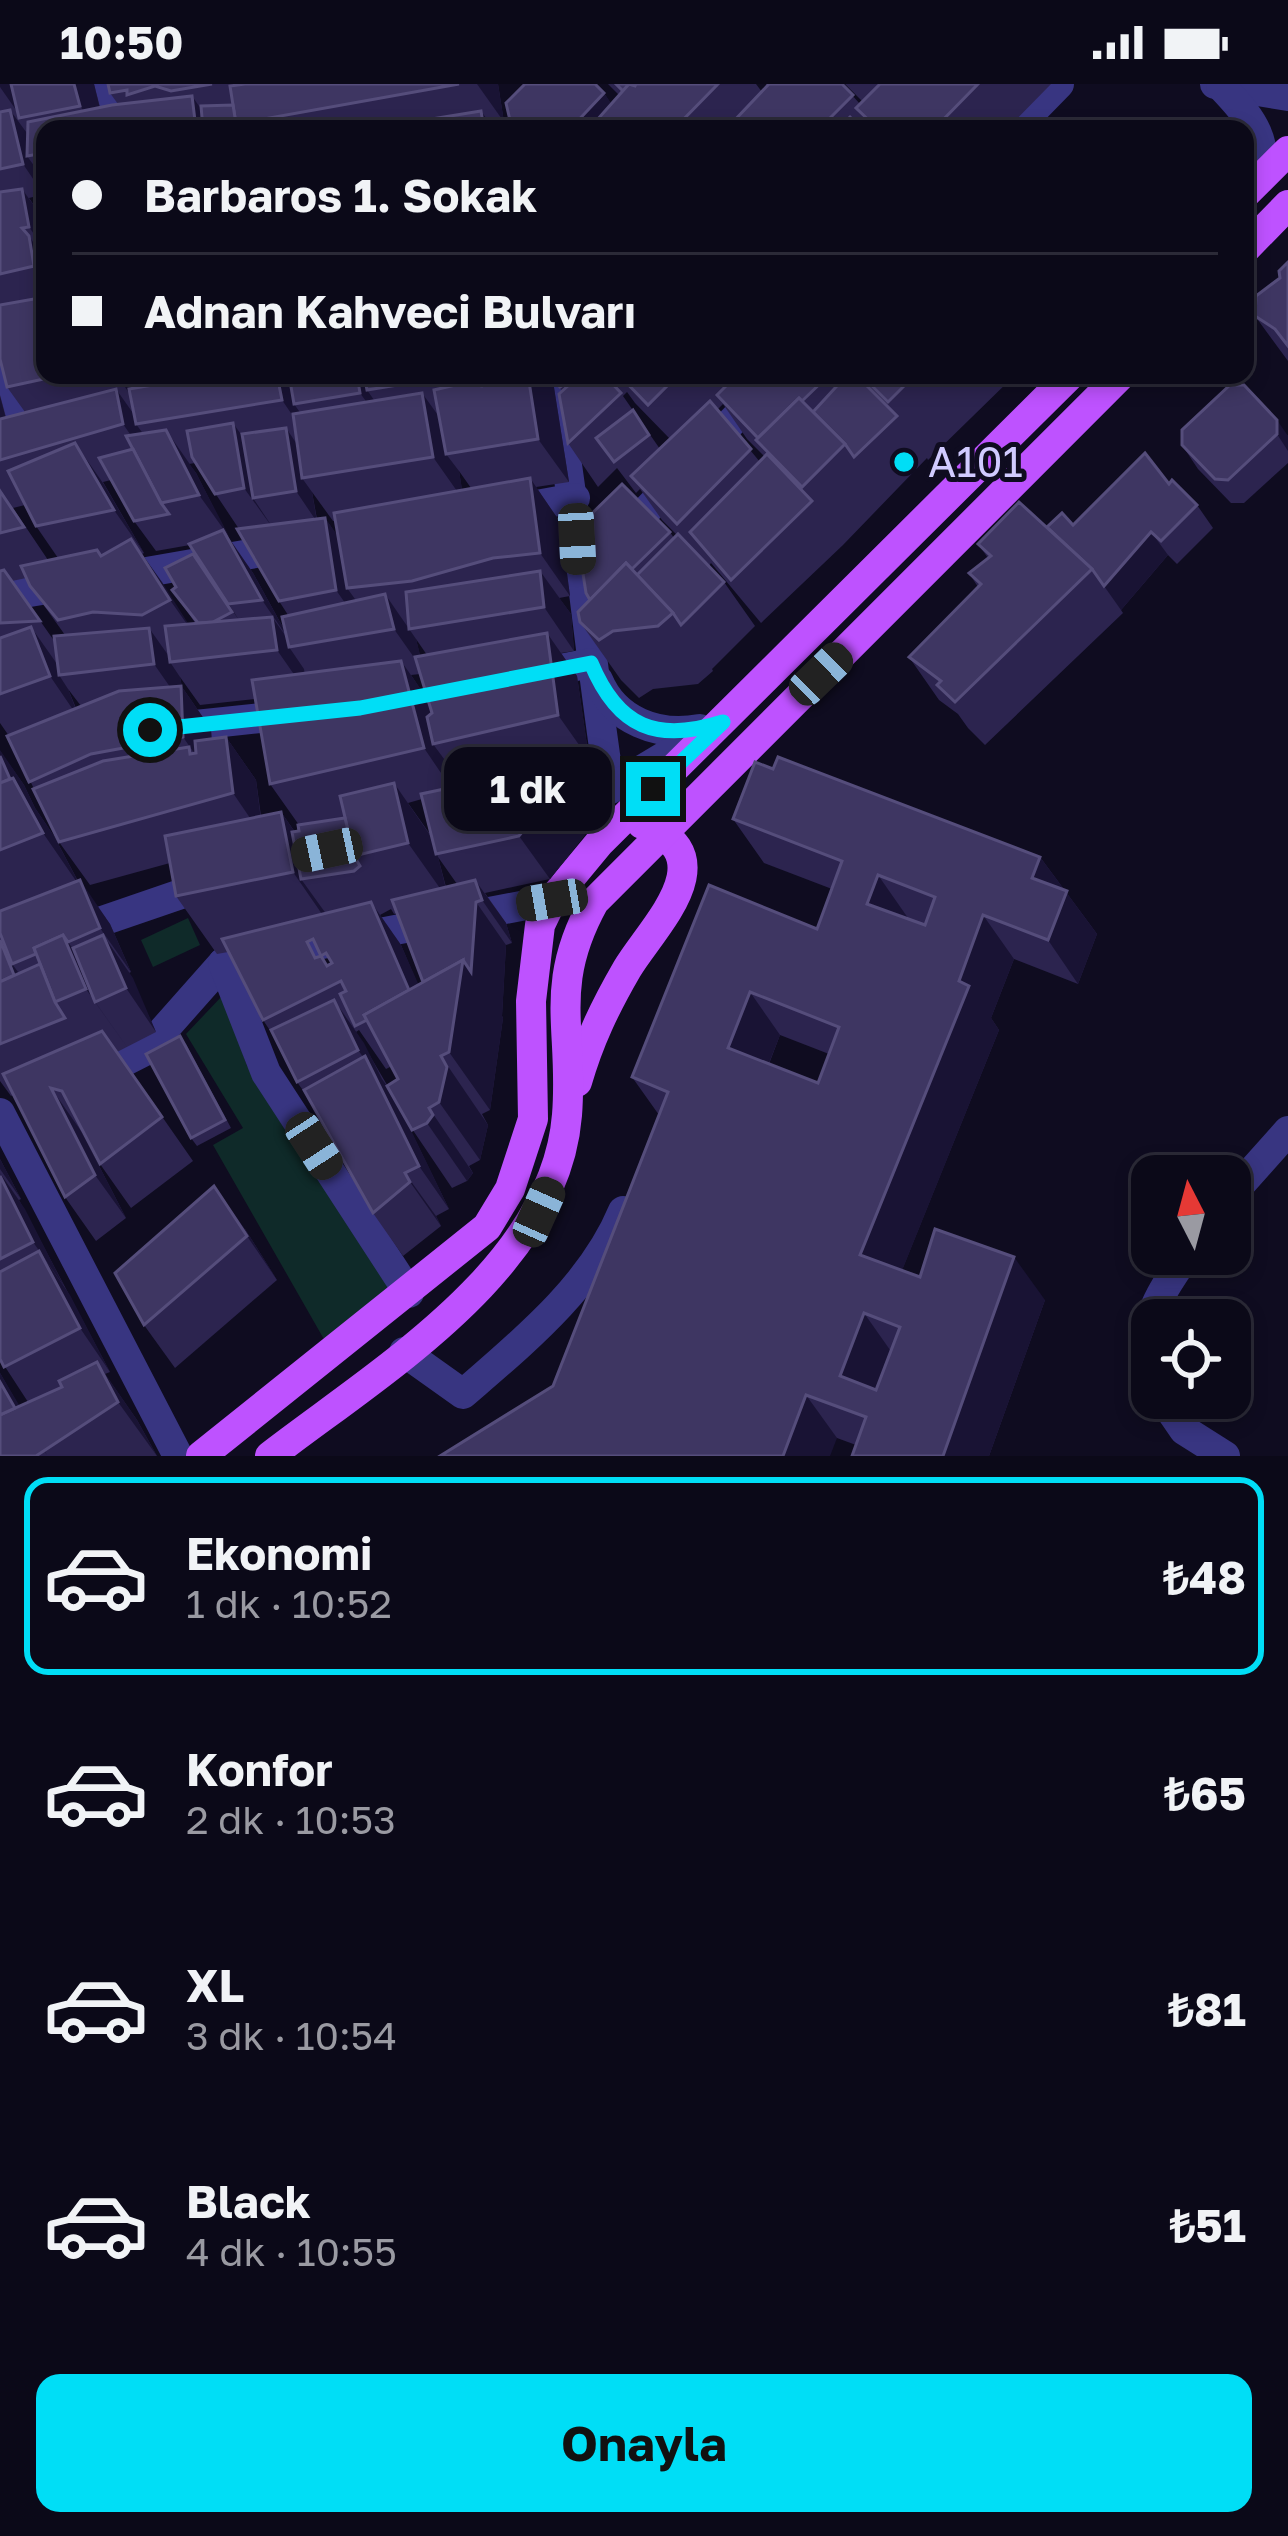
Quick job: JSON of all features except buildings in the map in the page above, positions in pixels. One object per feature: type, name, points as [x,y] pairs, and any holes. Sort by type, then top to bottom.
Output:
[{"type":"main road","points":[[1254,185],[1288,151]]},
{"type":"main road","points":[[1254,240],[1288,205]]},
{"type":"main road","points":[[201,1456],[487,1227],[524,1154],[536,1085],[535,952],[552,900],[600,842],[1061,384]]},
{"type":"main road","points":[[567,1117],[564,995],[571,944],[594,902],[1112,384]]},
{"type":"main road","points":[[270,1456],[404,1352],[514,1249],[554,1177],[592,1031],[631,962],[671,914],[680,886],[676,847],[661,831],[636,822],[600,842]]},
{"type":"street","points":[[110,91],[170,84]]},
{"type":"street","points":[[1025,120],[1059,84]]},
{"type":"street","points":[[1218,85],[1288,96]]},
{"type":"street","points":[[1218,85],[1251,120]]},
{"type":"street","points":[[1254,123],[1261,144],[1254,177]]},
{"type":"street","points":[[0,372],[20,450]]},
{"type":"street","points":[[555,384],[575,498],[604,791],[619,816],[600,842]]},
{"type":"street","points":[[580,579],[768,384]]},
{"type":"street","points":[[483,514],[575,498]]},
{"type":"street","points":[[0,597],[322,542]]},
{"type":"street","points":[[591,663],[606,700],[647,728],[667,734],[723,722]]},
{"type":"street","points":[[498,681],[591,663]]},
{"type":"street","points":[[130,734],[336,710]]},
{"type":"street","points":[[505,812],[604,791],[723,722]]},
{"type":"street","points":[[0,956],[238,875]]},
{"type":"street","points":[[65,1092],[164,1046],[223,963],[552,900]]},
{"type":"street","points":[[223,963],[266,1072],[410,1293]]},
{"type":"street","points":[[10,1116],[178,1456]]},
{"type":"street","points":[[1251,1172],[1288,1131]]},
{"type":"street","points":[[404,1352],[463,1394],[529,1338],[609,1245],[632,1188]]},
{"type":"street","points":[[1176,1419],[1184,1430],[1225,1456]]},
{"type":"green space","points":[[188,918],[200,945],[153,967],[141,940]]},
{"type":"green space","points":[[223,995],[247,1066],[397,1293],[325,1341],[213,1145],[243,1128],[186,1034]]},
{"type":"place","name":"A101","points":[[904,462]]},
{"type":"route","points":[[150,730],[360,708],[591,663],[606,700],[647,728],[667,734],[723,722],[653,789]]}]
